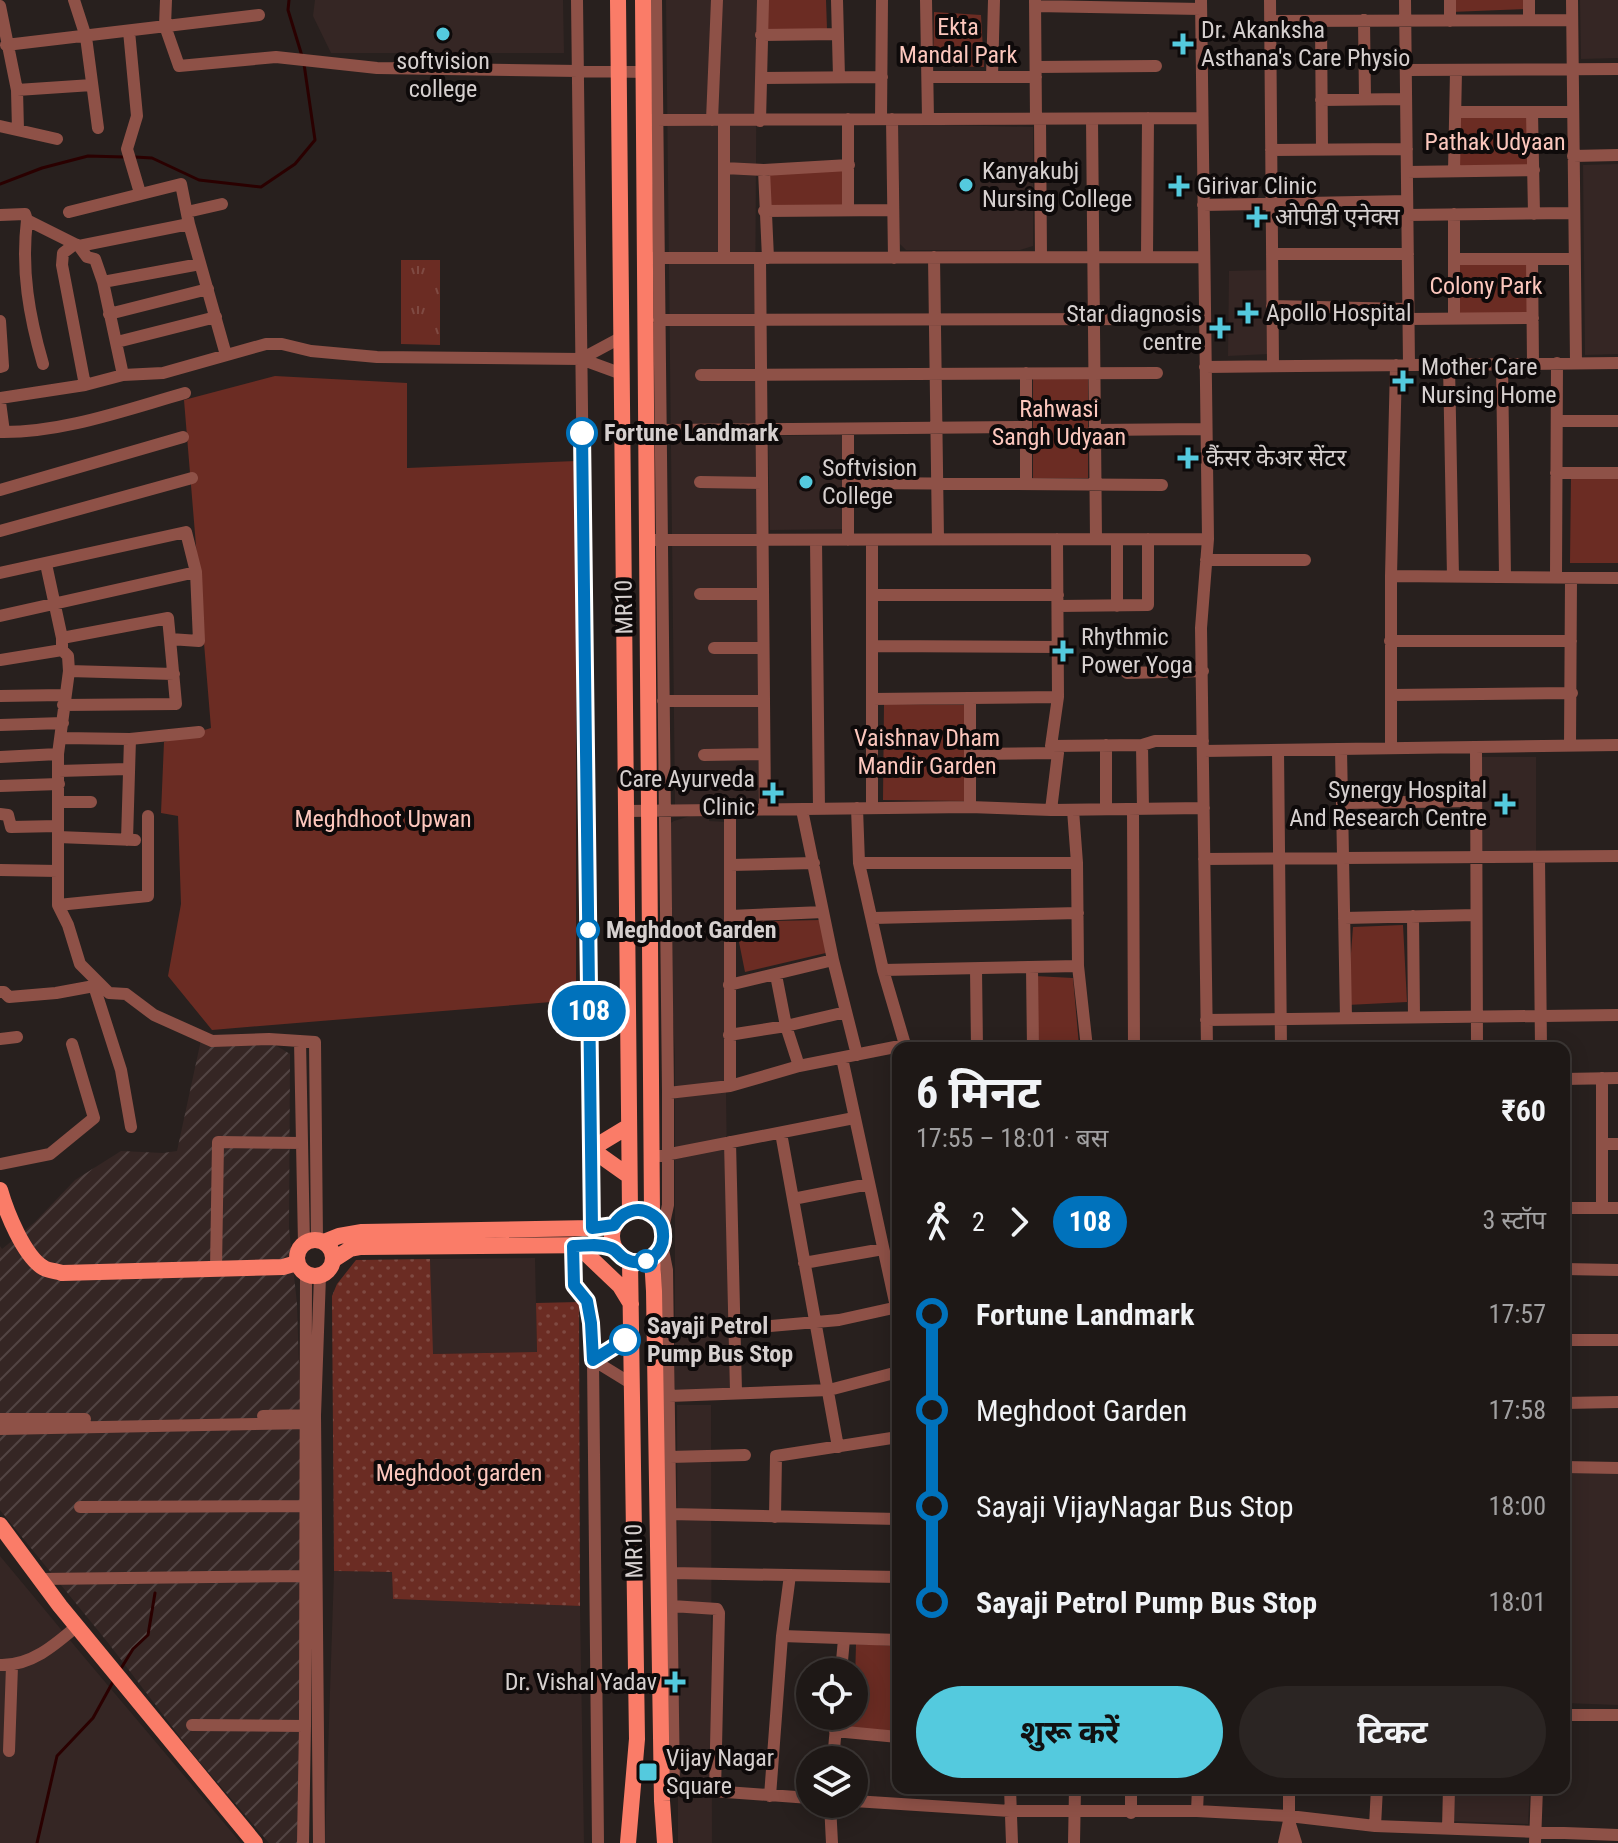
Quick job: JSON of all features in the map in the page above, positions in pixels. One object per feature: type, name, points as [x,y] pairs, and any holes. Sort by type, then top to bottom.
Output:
[{"type":"main road","name":"MR10","points":[[618,0],[630,1211]]},
{"type":"main road","name":"MR10","points":[[643,0],[650,72],[660,1156],[652,1214]]},
{"type":"main road","points":[[629,1126],[591,1149],[629,1176]]},
{"type":"main road","points":[[0,1190],[7,1214],[32,1257],[43,1268],[62,1273],[283,1267],[329,1270],[333,1260],[331,1250],[315,1242]]},
{"type":"main road","points":[[333,1260],[350,1249],[361,1247],[601,1245],[637,1262],[659,1244],[652,1214],[630,1211],[618,1219],[611,1233],[614,1249]]},
{"type":"main road","points":[[308,1271],[297,1252],[315,1242],[362,1232],[614,1225]]},
{"type":"main road","name":"MR10","points":[[659,1244],[655,1306],[668,1788],[665,1843]]},
{"type":"main road","points":[[576,1246],[620,1286],[631,1306]]},
{"type":"main road","name":"MR10","points":[[628,1843],[637,1739],[630,1261]]},
{"type":"main road","points":[[0,1525],[77,1626],[255,1843]]},
{"type":"street","points":[[74,0],[86,37],[98,128]]},
{"type":"street","points":[[166,0],[165,26],[179,66],[276,57],[377,68],[650,72],[656,0]]},
{"type":"street","points":[[577,0],[592,1228]]},
{"type":"street","points":[[717,0],[718,120],[724,168],[724,258]]},
{"type":"street","points":[[760,121],[763,0]]},
{"type":"street","points":[[837,0],[839,77]]},
{"type":"street","points":[[882,0],[882,77],[894,258]]},
{"type":"street","points":[[926,0],[928,119]]},
{"type":"street","points":[[992,77],[994,0]]},
{"type":"street","points":[[1270,0],[1273,366]]},
{"type":"street","points":[[1391,748],[1391,576],[1402,365],[1408,314],[1405,0]]},
{"type":"street","points":[[1450,0],[1450,21]]},
{"type":"street","points":[[1529,0],[1529,20]]},
{"type":"street","points":[[1572,0],[1576,363]]},
{"type":"street","points":[[1041,257],[1035,3],[1201,4],[1208,539],[1201,628],[1207,1042]]},
{"type":"street","points":[[0,7],[17,90],[18,130]]},
{"type":"street","points":[[6,45],[259,15]]},
{"type":"street","points":[[1364,20],[1365,99]]},
{"type":"street","points":[[1270,21],[1572,20]]},
{"type":"street","points":[[1321,21],[1322,150]]},
{"type":"street","points":[[129,31],[137,116],[127,149],[140,193]]},
{"type":"street","points":[[761,35],[838,34]]},
{"type":"street","points":[[928,77],[992,77],[1156,66]]},
{"type":"street","points":[[1406,70],[1618,69]]},
{"type":"street","points":[[1454,171],[1456,71]]},
{"type":"street","points":[[761,78],[882,77]]},
{"type":"street","points":[[17,90],[92,85]]},
{"type":"street","points":[[1321,100],[1406,99]]},
{"type":"street","points":[[1457,112],[1573,112]]},
{"type":"street","points":[[1532,112],[1534,214]]},
{"type":"street","points":[[1147,257],[1148,118]]},
{"type":"street","points":[[650,120],[1202,118]]},
{"type":"street","points":[[848,119],[848,210]]},
{"type":"street","points":[[1092,119],[1096,539]]},
{"type":"street","points":[[0,126],[57,139]]},
{"type":"street","points":[[1271,150],[1407,149]]},
{"type":"street","points":[[1573,156],[1618,155]]},
{"type":"street","points":[[724,168],[764,170],[849,165]]},
{"type":"street","points":[[764,170],[760,320],[765,809]]},
{"type":"street","points":[[1407,172],[1534,170]]},
{"type":"street","points":[[69,212],[181,184],[226,355]]},
{"type":"street","points":[[1203,205],[1407,201]]},
{"type":"street","points":[[85,385],[62,265],[63,253],[77,245],[188,218],[222,204]]},
{"type":"street","points":[[764,211],[892,210]]},
{"type":"street","points":[[1407,215],[1574,213]]},
{"type":"street","points":[[0,215],[25,214],[27,220],[25,283],[32,327],[43,364]]},
{"type":"street","points":[[1454,214],[1454,319]]},
{"type":"street","points":[[27,220],[77,245],[87,257],[95,259],[123,375]]},
{"type":"street","points":[[1272,254],[1408,254]]},
{"type":"street","points":[[934,257],[938,539]]},
{"type":"street","points":[[796,1797],[668,1788],[672,1606],[667,1270],[659,1244],[668,1205],[660,1156],[668,1093],[657,810],[663,701],[654,540],[660,430],[659,320],[652,258],[1204,257]]},
{"type":"street","points":[[1454,259],[1574,259]]},
{"type":"street","points":[[1532,259],[1533,364]]},
{"type":"street","points":[[103,282],[200,264]]},
{"type":"street","points":[[109,314],[208,289]]},
{"type":"street","points":[[1272,306],[1454,319],[1533,318]]},
{"type":"street","points":[[117,342],[216,317]]},
{"type":"street","points":[[659,320],[1158,319]]},
{"type":"street","points":[[0,321],[3,366],[0,367]]},
{"type":"street","points":[[581,359],[622,337]]},
{"type":"street","points":[[185,393],[79,422],[24,433],[2,432],[0,400],[123,375],[163,373],[266,344],[377,357],[581,359],[622,374]]},
{"type":"street","points":[[1556,577],[1557,363]]},
{"type":"street","points":[[1205,367],[1618,363]]},
{"type":"street","points":[[1502,364],[1505,576]]},
{"type":"street","points":[[1449,365],[1453,577]]},
{"type":"street","points":[[1026,373],[1026,484]]},
{"type":"street","points":[[701,375],[1157,373]]},
{"type":"street","points":[[1557,421],[1618,421]]},
{"type":"street","points":[[660,430],[1026,427]]},
{"type":"street","points":[[848,429],[848,540]]},
{"type":"street","points":[[1094,430],[1206,429]]},
{"type":"street","points":[[0,490],[183,437]]},
{"type":"street","points":[[1556,473],[1618,473]]},
{"type":"street","points":[[0,531],[192,478]]},
{"type":"street","points":[[700,482],[762,483]]},
{"type":"street","points":[[848,483],[1162,485]]},
{"type":"street","points":[[0,573],[186,532],[196,572],[199,641],[170,639]]},
{"type":"street","points":[[1051,810],[1058,697],[1057,539]]},
{"type":"street","points":[[872,595],[1148,605],[1148,539]]},
{"type":"street","points":[[654,540],[1208,539]]},
{"type":"street","points":[[816,540],[819,809]]},
{"type":"street","points":[[872,540],[872,808]]},
{"type":"street","points":[[1117,540],[1117,606]]},
{"type":"street","points":[[1206,560],[1305,560]]},
{"type":"street","points":[[46,564],[69,671],[58,754],[58,905],[80,964],[95,984],[121,1070],[131,1127]]},
{"type":"street","points":[[0,616],[196,572]]},
{"type":"street","points":[[1391,576],[1618,578]]},
{"type":"street","points":[[1570,746],[1571,579]]},
{"type":"street","points":[[700,594],[763,594]]},
{"type":"street","points":[[0,660],[168,618],[176,704],[0,696]]},
{"type":"street","points":[[1390,641],[1571,641]]},
{"type":"street","points":[[872,646],[1058,647]]},
{"type":"street","points":[[714,648],[763,648]]},
{"type":"street","points":[[69,671],[174,674]]},
{"type":"street","points":[[1127,673],[1203,671]]},
{"type":"street","points":[[1391,695],[1572,693]]},
{"type":"street","points":[[872,699],[1058,697]]},
{"type":"street","points":[[970,698],[970,807]]},
{"type":"street","points":[[663,701],[764,701]]},
{"type":"street","points":[[0,725],[63,723]]},
{"type":"street","points":[[62,738],[130,739],[199,732]]},
{"type":"street","points":[[127,840],[130,739]]},
{"type":"street","points":[[970,754],[1142,745],[1155,741],[1278,750],[1618,745]]},
{"type":"street","points":[[1106,745],[1106,809]]},
{"type":"street","points":[[1134,1042],[1142,745]]},
{"type":"street","points":[[1476,747],[1477,1042]]},
{"type":"street","points":[[1341,749],[1346,1018]]},
{"type":"street","points":[[1278,750],[1281,1042]]},
{"type":"street","points":[[0,757],[58,754]]},
{"type":"street","points":[[704,755],[764,754]]},
{"type":"street","points":[[0,786],[127,769]]},
{"type":"street","points":[[1342,803],[1476,801]]},
{"type":"street","points":[[59,802],[91,802]]},
{"type":"street","points":[[857,808],[859,863],[883,970],[904,1042]]},
{"type":"street","points":[[626,811],[1204,808]]},
{"type":"street","points":[[730,810],[730,1086]]},
{"type":"street","points":[[802,810],[833,960],[857,1055]]},
{"type":"street","points":[[1073,810],[1078,966],[1086,1042]]},
{"type":"street","points":[[0,814],[8,815],[11,827],[146,840]]},
{"type":"street","points":[[58,905],[148,896],[148,816]]},
{"type":"street","points":[[1204,859],[1618,856]]},
{"type":"street","points":[[1539,857],[1541,1042]]},
{"type":"street","points":[[730,865],[814,863]]},
{"type":"street","points":[[859,863],[1077,863]]},
{"type":"street","points":[[0,870],[58,871]]},
{"type":"street","points":[[730,916],[823,912]]},
{"type":"street","points":[[873,918],[1078,913]]},
{"type":"street","points":[[1344,918],[1476,915]]},
{"type":"street","points":[[1413,916],[1414,1017]]},
{"type":"street","points":[[729,985],[833,960]]},
{"type":"street","points":[[883,970],[1078,966]]},
{"type":"street","points":[[1032,968],[1033,1042]]},
{"type":"street","points":[[976,969],[977,1042]]},
{"type":"street","points":[[776,975],[786,1026],[799,1066]]},
{"type":"street","points":[[0,992],[9,997],[56,993],[95,984],[109,993],[126,994],[154,1015],[212,1041],[269,1039],[315,1042],[315,1242]]},
{"type":"street","points":[[729,1035],[846,1012]]},
{"type":"street","points":[[1206,1020],[1618,1015]]},
{"type":"street","points":[[0,1039],[17,1037]]},
{"type":"street","points":[[300,1041],[302,1143],[315,1242]]},
{"type":"street","points":[[0,1164],[50,1154],[94,1118],[72,1044]]},
{"type":"street","points":[[668,1093],[730,1086],[799,1066],[892,1049]]},
{"type":"street","points":[[842,1058],[892,1288]]},
{"type":"street","points":[[1602,1078],[1602,1208]]},
{"type":"street","points":[[1570,1079],[1618,1078]]},
{"type":"street","points":[[660,1156],[854,1118]]},
{"type":"street","points":[[781,1133],[838,1447]]},
{"type":"street","points":[[216,1269],[218,1142],[302,1143]]},
{"type":"street","points":[[730,1142],[736,1392]]},
{"type":"street","points":[[1602,1144],[1618,1144]]},
{"type":"street","points":[[793,1199],[869,1184]]},
{"type":"street","points":[[1570,1208],[1618,1208]]},
{"type":"street","points":[[576,1246],[574,1285],[587,1301],[593,1360],[598,1843]]},
{"type":"street","points":[[804,1263],[883,1249]]},
{"type":"street","points":[[1570,1269],[1618,1270]]},
{"type":"street","points":[[308,1271],[319,1843]]},
{"type":"street","points":[[736,1329],[839,1320],[892,1311]]},
{"type":"street","points":[[593,1360],[631,1336]]},
{"type":"street","points":[[1570,1340],[1618,1340]]},
{"type":"street","points":[[593,1360],[632,1384]]},
{"type":"street","points":[[669,1396],[829,1390],[892,1374]]},
{"type":"street","points":[[1570,1403],[1618,1402]]},
{"type":"street","points":[[0,1419],[19,1424]]},
{"type":"street","points":[[0,1429],[19,1424],[128,1420],[310,1419]]},
{"type":"street","points":[[303,1843],[305,1506],[310,1419]]},
{"type":"street","points":[[775,1517],[776,1456],[892,1438]]},
{"type":"street","points":[[670,1457],[745,1455]]},
{"type":"street","points":[[1570,1467],[1618,1468]]},
{"type":"street","points":[[80,1507],[305,1506]]},
{"type":"street","points":[[670,1514],[892,1519]]},
{"type":"street","points":[[671,1573],[892,1577]]},
{"type":"street","points":[[770,1796],[782,1636],[790,1575]]},
{"type":"street","points":[[40,1579],[305,1576]]},
{"type":"street","points":[[672,1606],[703,1606],[717,1609],[719,1613],[715,1792]]},
{"type":"street","points":[[9,1751],[6,1665],[38,1656],[77,1626]]},
{"type":"street","points":[[782,1636],[892,1640]]},
{"type":"street","points":[[842,1658],[844,1639]]},
{"type":"street","points":[[1570,1715],[1618,1715]]},
{"type":"street","points":[[192,1725],[305,1726]]},
{"type":"street","points":[[834,1746],[835,1731],[892,1736]]},
{"type":"street","points":[[1010,1794],[1012,1843]]},
{"type":"street","points":[[1074,1843],[1075,1794]]},
{"type":"street","points":[[1131,1794],[1131,1813]]},
{"type":"street","points":[[1197,1811],[1198,1794]]},
{"type":"street","points":[[1284,1843],[1289,1818],[1289,1794]]},
{"type":"street","points":[[1375,1826],[1377,1794]]},
{"type":"street","points":[[1448,1828],[1449,1794]]},
{"type":"street","points":[[1535,1837],[1537,1794]]},
{"type":"street","points":[[868,1802],[1010,1811],[1197,1811],[1535,1837],[1618,1835]]},
{"type":"street","points":[[831,1818],[832,1843]]},
{"type":"street","points":[[1289,1818],[1296,1843]]},
{"type":"shaded area","name":"softvision college","points":[[315,0],[563,0],[564,53],[331,53],[313,16]]},
{"type":"shaded area","points":[[666,0],[757,0],[755,328],[762,805],[675,807]]},
{"type":"shaded area","points":[[1580,0],[1618,0],[1618,58],[1581,59]]},
{"type":"shaded area","name":"Kanyakubj Nursing College","points":[[898,124],[1033,127],[1033,246],[1020,250],[906,250],[900,244]]},
{"type":"shaded area","points":[[1618,164],[1618,354],[1585,355],[1583,165]]},
{"type":"shaded area","name":"Apollo Hospital","points":[[1267,270],[1269,354],[1228,356],[1229,271]]},
{"type":"shaded area","name":"Softvision College","points":[[842,435],[843,529],[770,530],[768,436]]},
{"type":"shaded area","name":"Synergy Hospital And Research Centre","points":[[1474,757],[1536,757],[1536,852],[1473,851]]},
{"type":"shaded area","points":[[709,810],[709,821],[727,822],[726,1091],[730,1389],[675,1392],[675,1057],[664,827]]},
{"type":"shaded area","points":[[201,1040],[272,1043],[290,1054],[289,1228],[297,1304],[301,1434],[301,1767],[298,1843],[269,1843],[193,1754],[0,1510],[0,1246],[2,1249],[35,1222],[75,1180],[121,1151],[177,1151]]},
{"type":"shaded area","points":[[535,1258],[537,1352],[432,1354],[430,1259]]},
{"type":"shaded area","points":[[677,1405],[711,1405],[712,1843],[678,1843]]},
{"type":"shaded area","points":[[1570,1471],[1618,1472],[1618,1705],[1570,1703]]},
{"type":"shaded area","points":[[0,1556],[84,1657],[241,1843],[0,1843]]},
{"type":"shaded area","points":[[334,1571],[392,1572],[393,1599],[580,1606],[584,1843],[325,1843]]},
{"type":"shaded area","points":[[1451,1794],[1530,1794],[1528,1824],[1450,1821]]},
{"type":"green space","points":[[764,0],[826,0],[827,29],[764,30]]},
{"type":"green space","points":[[1451,0],[1526,0],[1526,9],[1451,12]]},
{"type":"green space","name":"Ekta Mandal Park","points":[[934,12],[981,15],[984,67],[933,66]]},
{"type":"green space","name":"Pathak Udyaan","points":[[1460,117],[1529,117],[1529,167],[1460,167]]},
{"type":"green space","points":[[848,167],[847,207],[768,207],[769,170]]},
{"type":"green space","name":"Colony Park","points":[[1529,254],[1530,313],[1454,314],[1458,263]]},
{"type":"green space","points":[[401,260],[440,260],[440,345],[401,344]]},
{"type":"green space","name":"Meghdhoot Upwan","points":[[275,376],[407,383],[407,468],[576,461],[576,1000],[212,1030],[168,976],[181,904],[178,816],[161,813],[164,742],[211,728],[184,400]]},
{"type":"green space","name":"Rahwasi Sangh Udyaan","points":[[1033,377],[1088,377],[1088,478],[1033,478]]},
{"type":"green space","points":[[1571,478],[1618,479],[1618,563],[1570,563]]},
{"type":"green space","name":"Vaishnav Dham Mandir Garden","points":[[884,704],[964,705],[964,801],[883,800]]},
{"type":"green space","points":[[820,920],[830,952],[745,972],[735,922]]},
{"type":"green space","points":[[1403,925],[1407,1002],[1347,1005],[1353,927]]},
{"type":"green space","points":[[1035,976],[1073,978],[1079,1042],[1039,1042]]},
{"type":"green space","name":"Meghdoot garden","points":[[430,1259],[433,1354],[537,1352],[536,1303],[579,1302],[580,1606],[393,1599],[392,1572],[334,1571],[332,1296],[337,1284],[356,1260]]},
{"type":"green space","points":[[856,1644],[892,1646],[892,1731],[868,1729],[868,1658],[856,1658]]},
{"type":"waterway","points":[[289,0],[288,10],[302,56]]},
{"type":"waterway","points":[[135,157],[152,158],[199,180],[261,187],[295,164],[315,140],[304,64]]},
{"type":"waterway","points":[[0,184],[42,168],[88,156],[124,157]]},
{"type":"waterway","points":[[120,1670],[133,1649],[148,1635],[155,1593]]},
{"type":"waterway","points":[[37,1843],[57,1756],[93,1718],[114,1680]]},
{"type":"bus line","name":"108","points":[[582,433],[592,1228],[614,1225],[623,1214],[637,1210],[652,1214],[659,1220],[664,1236],[658,1253],[637,1262],[601,1245],[573,1246],[574,1285],[587,1301],[593,1360],[625,1340]]},
{"type":"place","name":"softvision college","points":[[443,34]]},
{"type":"place","name":"Dr. Akanksha Asthana's Care Physio","points":[[1183,44]]},
{"type":"place","name":"Kanyakubj Nursing College","points":[[966,185]]},
{"type":"place","name":"Girivar Clinic","points":[[1179,186]]},
{"type":"place","name":"ओपीडी एनेक्स","points":[[1257,217]]},
{"type":"place","name":"Apollo Hospital","points":[[1248,313]]},
{"type":"place","name":"Star diagnosis centre","points":[[1220,328]]},
{"type":"place","name":"Mother Care Nursing Home","points":[[1403,381]]},
{"type":"place","name":"Fortune Landmark","points":[[582,433]]},
{"type":"place","name":"कैंसर केअर सेंटर","points":[[1188,458]]},
{"type":"place","name":"Softvision College","points":[[806,482]]},
{"type":"place","name":"Rhythmic Power Yoga","points":[[1063,651]]},
{"type":"place","name":"Care Ayurveda Clinic","points":[[773,793]]},
{"type":"place","name":"Synergy Hospital And Research Centre","points":[[1505,804]]},
{"type":"place","name":"Meghdoot Garden","points":[[588,930]]},
{"type":"place","name":"Sayaji Petrol Pump Bus Stop","points":[[625,1340]]},
{"type":"place","name":"Dr. Vishal Yadav","points":[[675,1682]]},
{"type":"place","name":"Vijay Nagar Square","points":[[648,1772]]}]
